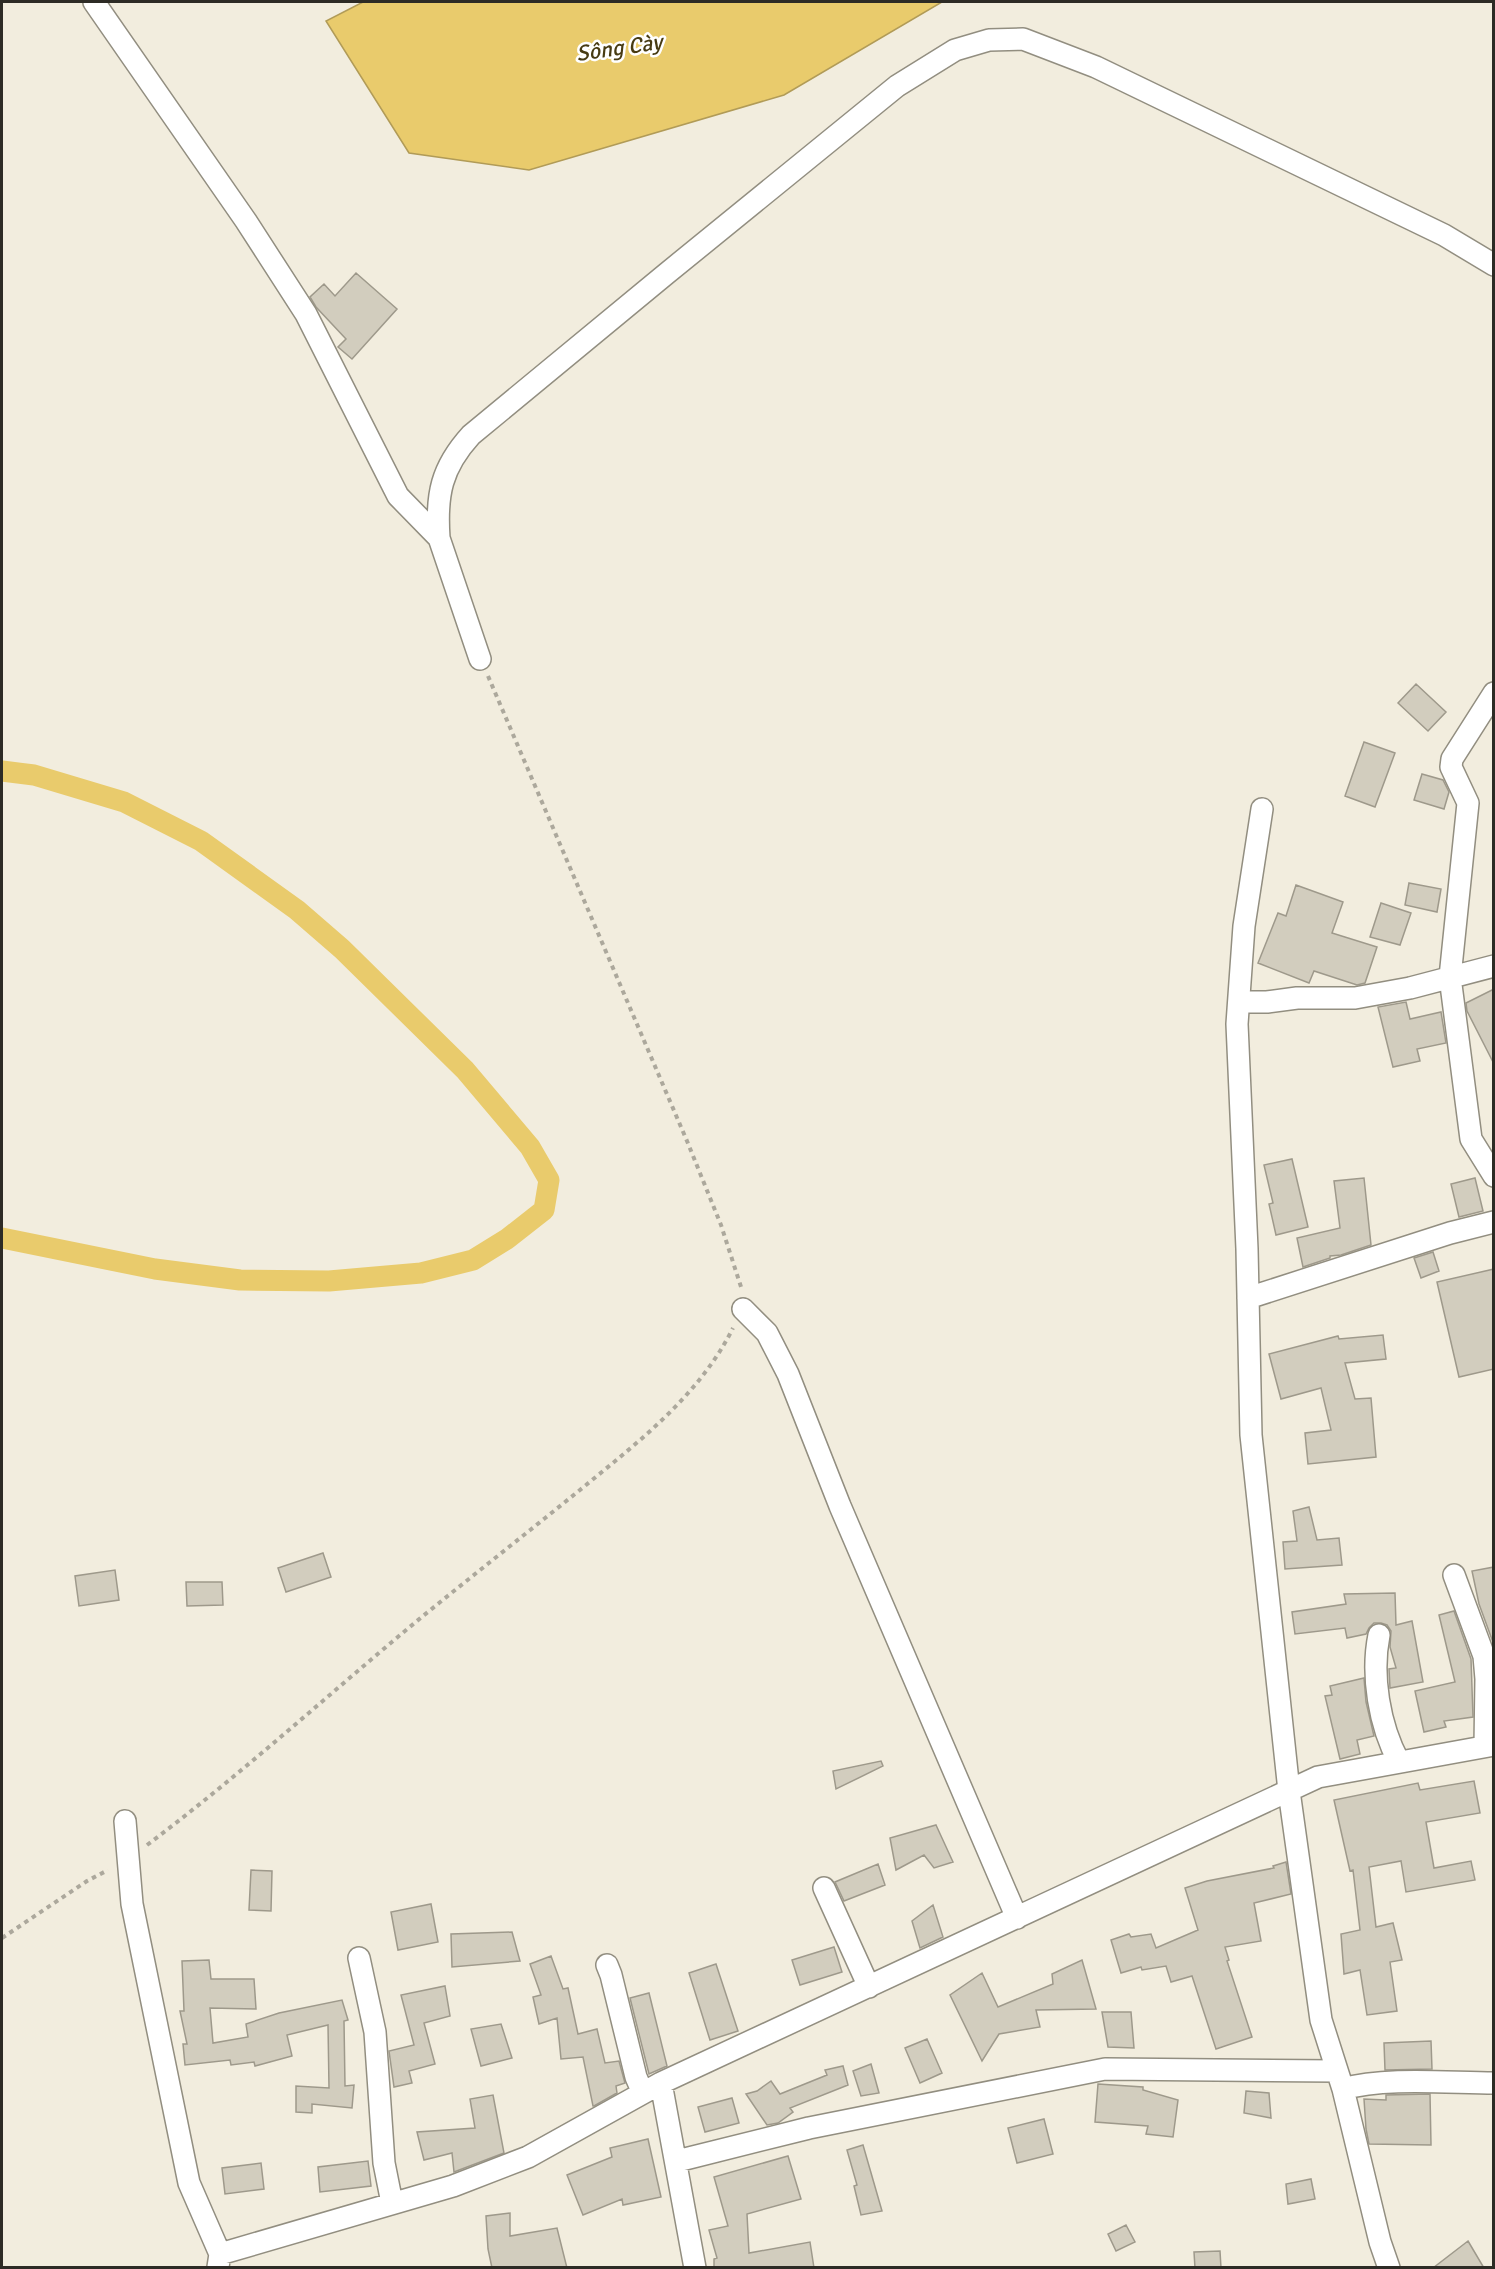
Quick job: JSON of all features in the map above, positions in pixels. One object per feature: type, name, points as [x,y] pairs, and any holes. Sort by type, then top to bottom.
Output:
[{"type":"street","points":[[94,2],[246,221],[306,314],[398,496],[440,538]]},
{"type":"street","points":[[480,659],[440,538],[439,504],[444,474],[457,451],[471,435],[897,86],[939,59],[968,45],[1004,38],[1023,39],[1065,54],[1263,146],[1444,235],[1494,265]]},
{"type":"street","points":[[1494,693],[1452,759],[1451,767],[1468,803],[1450,977],[1471,1138],[1494,1176]]},
{"type":"street","points":[[1262,808],[1244,926],[1237,1024],[1251,1435],[1289,1791],[1321,2020],[1340,2080],[1380,2242],[1389,2268]]},
{"type":"street","points":[[1239,1002],[1267,1002],[1297,998],[1355,998],[1410,988],[1494,966]]},
{"type":"street","points":[[1248,1298],[1450,1233],[1494,1222]]},
{"type":"street","points":[[743,1309],[767,1333],[788,1374],[840,1506],[1017,1918]]},
{"type":"street","points":[[125,1821],[132,1904],[189,2183],[219,2260],[453,2186],[528,2157],[652,2088],[1318,1777],[1490,1745],[1484,1656],[1454,1575]]},
{"type":"street","points":[[1379,1635],[1375,1668],[1390,1746],[1399,1762]]},
{"type":"street","points":[[824,1888],[869,1987]]},
{"type":"street","points":[[359,1958],[375,2032],[384,2163],[393,2204]]},
{"type":"street","points":[[607,1965],[636,2077],[652,2088],[677,2161],[695,2268]]},
{"type":"street","points":[[677,2161],[809,2128],[1105,2069],[1340,2080],[1357,2085],[1494,2083]]},
{"type":"path","points":[[2,1938],[87,1881],[128,1859],[270,1746],[424,1615],[652,1431],[684,1399],[714,1360],[743,1309],[742,1291],[721,1225],[480,659]]},
{"type":"water","name":"Sông Cày","points":[[363,2],[942,2],[784,95],[529,170],[409,153],[326,21]]},
{"type":"building","points":[[356,273],[397,309],[352,359],[338,347],[346,339],[316,307],[310,297],[324,284],[335,296]]},
{"type":"building","points":[[1416,684],[1446,712],[1428,731],[1398,703]]},
{"type":"building","points":[[1364,742],[1395,753],[1375,807],[1345,796]]},
{"type":"building","points":[[1422,774],[1443,780],[1449,792],[1444,809],[1414,800]]},
{"type":"building","points":[[1409,883],[1441,889],[1437,912],[1405,905]]},
{"type":"building","points":[[1296,885],[1343,902],[1332,933],[1377,947],[1365,983],[1357,985],[1314,971],[1309,983],[1258,963],[1278,913],[1286,916]]},
{"type":"building","points":[[1381,903],[1411,913],[1400,945],[1370,937]]},
{"type":"building","points":[[1494,989],[1494,1064],[1467,1011],[1466,1003]]},
{"type":"building","points":[[1406,1002],[1410,1019],[1441,1012],[1446,1043],[1417,1049],[1420,1061],[1393,1067],[1378,1007]]},
{"type":"building","points":[[1292,1159],[1308,1227],[1276,1235],[1269,1204],[1273,1203],[1264,1165]]},
{"type":"building","points":[[1364,1178],[1371,1245],[1341,1255],[1330,1256],[1330,1258],[1303,1267],[1297,1238],[1340,1228],[1334,1181]]},
{"type":"building","points":[[1475,1178],[1483,1211],[1459,1217],[1451,1184]]},
{"type":"building","points":[[1433,1252],[1439,1271],[1421,1278],[1414,1258]]},
{"type":"building","points":[[1494,1269],[1494,1369],[1459,1377],[1437,1282]]},
{"type":"building","points":[[1383,1335],[1386,1359],[1345,1363],[1355,1399],[1371,1398],[1376,1457],[1308,1464],[1305,1433],[1331,1430],[1321,1388],[1281,1399],[1269,1354],[1338,1336],[1339,1339]]},
{"type":"building","points":[[1309,1507],[1317,1540],[1339,1538],[1342,1565],[1285,1569],[1283,1542],[1297,1541],[1293,1511]]},
{"type":"building","points":[[323,1553],[331,1577],[286,1592],[278,1568]]},
{"type":"building","points":[[1494,1567],[1494,1645],[1479,1604],[1472,1571]]},
{"type":"building","points":[[115,1570],[119,1600],[79,1606],[75,1576]]},
{"type":"building","points":[[186,1582],[222,1582],[223,1605],[187,1606]]},
{"type":"building","points":[[1395,1593],[1396,1625],[1412,1621],[1423,1682],[1390,1688],[1389,1669],[1396,1668],[1390,1647],[1391,1631],[1387,1625],[1374,1623],[1366,1634],[1347,1638],[1345,1628],[1295,1634],[1292,1612],[1346,1604],[1344,1594]]},
{"type":"building","points":[[1454,1611],[1471,1659],[1473,1717],[1444,1721],[1446,1727],[1424,1732],[1415,1691],[1455,1682],[1439,1615]]},
{"type":"building","points":[[1364,1678],[1366,1702],[1374,1736],[1357,1740],[1360,1754],[1340,1759],[1325,1696],[1332,1695],[1330,1686]]},
{"type":"building","points":[[881,1761],[883,1766],[836,1789],[833,1771]]},
{"type":"building","points":[[1474,1781],[1480,1813],[1426,1822],[1434,1868],[1471,1861],[1475,1880],[1406,1892],[1401,1861],[1369,1867],[1376,1927],[1393,1923],[1402,1960],[1390,1962],[1397,2011],[1367,2015],[1360,1970],[1344,1974],[1341,1934],[1360,1930],[1353,1870],[1350,1871],[1334,1800],[1418,1783],[1420,1790]]},
{"type":"building","points":[[936,1825],[953,1862],[934,1868],[924,1855],[896,1870],[890,1838]]},
{"type":"building","points":[[1286,1862],[1291,1894],[1254,1903],[1261,1941],[1225,1947],[1229,1960],[1227,1961],[1252,2037],[1216,2049],[1192,1976],[1171,1982],[1166,1966],[1142,1970],[1141,1967],[1121,1973],[1111,1940],[1129,1934],[1131,1937],[1151,1934],[1156,1948],[1198,1930],[1185,1888],[1207,1881],[1274,1868],[1273,1866]]},
{"type":"building","points":[[878,1864],[885,1885],[844,1901],[835,1882]]},
{"type":"building","points":[[251,1870],[272,1871],[271,1911],[249,1910]]},
{"type":"building","points":[[431,1904],[438,1942],[398,1950],[391,1912]]},
{"type":"building","points":[[933,1905],[943,1937],[920,1948],[912,1921]]},
{"type":"building","points":[[512,1932],[520,1961],[452,1967],[451,1934]]},
{"type":"building","points":[[834,1947],[842,1972],[800,1985],[792,1960]]},
{"type":"building","points":[[551,1956],[563,1989],[568,1988],[578,2034],[597,2029],[605,2063],[619,2061],[625,2083],[616,2086],[617,2093],[594,2106],[583,2057],[561,2059],[557,2018],[539,2024],[533,1997],[541,1995],[530,1964]]},
{"type":"building","points":[[209,1960],[211,1979],[254,1979],[256,2009],[210,2008],[213,2043],[248,2037],[246,2024],[279,2013],[342,2000],[348,2020],[344,2021],[345,2086],[354,2085],[352,2108],[312,2104],[312,2113],[296,2112],[296,2086],[329,2088],[328,2025],[287,2035],[292,2056],[255,2066],[254,2062],[231,2065],[230,2060],[185,2065],[183,2044],[187,2044],[180,2011],[184,2011],[182,1961]]},
{"type":"building","points":[[1082,1960],[1096,2009],[1036,2010],[1040,2027],[999,2034],[982,2061],[950,1995],[982,1973],[998,2007],[1053,1984],[1052,1974]]},
{"type":"building","points":[[716,1964],[738,2031],[710,2040],[689,1973]]},
{"type":"building","points":[[445,1986],[450,2016],[424,2023],[435,2064],[409,2071],[412,2083],[394,2087],[389,2051],[414,2045],[401,1995]]},
{"type":"building","points":[[649,1993],[667,2066],[649,2074],[630,1998]]},
{"type":"building","points":[[1102,2012],[1131,2012],[1134,2048],[1108,2047]]},
{"type":"building","points":[[501,2024],[512,2058],[481,2066],[471,2029]]},
{"type":"building","points":[[927,2039],[942,2073],[920,2083],[905,2048]]},
{"type":"building","points":[[1431,2041],[1432,2069],[1385,2070],[1384,2043]]},
{"type":"building","points":[[871,2064],[879,2093],[861,2096],[853,2071]]},
{"type":"building","points":[[843,2066],[848,2085],[790,2108],[793,2112],[778,2123],[767,2125],[746,2094],[757,2091],[771,2081],[780,2094],[827,2075],[825,2070]]},
{"type":"building","points":[[1098,2084],[1143,2087],[1143,2090],[1178,2100],[1173,2137],[1146,2134],[1148,2126],[1095,2122]]},
{"type":"building","points":[[1246,2091],[1269,2093],[1271,2118],[1244,2113]]},
{"type":"building","points":[[1430,2094],[1431,2145],[1369,2144],[1364,2099],[1386,2100],[1386,2095]]},
{"type":"building","points":[[493,2095],[504,2153],[454,2172],[452,2153],[424,2160],[417,2132],[475,2128],[470,2099]]},
{"type":"building","points":[[732,2098],[739,2123],[705,2132],[698,2107]]},
{"type":"building","points":[[1044,2119],[1053,2154],[1017,2163],[1008,2128]]},
{"type":"building","points":[[648,2139],[661,2197],[623,2205],[622,2199],[583,2215],[567,2175],[612,2157],[610,2148]]},
{"type":"building","points":[[863,2145],[882,2211],[861,2215],[854,2186],[857,2185],[847,2150]]},
{"type":"building","points":[[788,2156],[801,2199],[747,2214],[749,2253],[810,2242],[814,2268],[714,2268],[714,2259],[717,2258],[709,2230],[728,2226],[714,2177]]},
{"type":"building","points":[[368,2161],[371,2186],[320,2192],[318,2167]]},
{"type":"building","points":[[261,2163],[264,2189],[225,2194],[222,2168]]},
{"type":"building","points":[[1311,2179],[1315,2199],[1288,2204],[1286,2184]]},
{"type":"building","points":[[510,2213],[510,2236],[557,2228],[567,2268],[492,2268],[486,2216]]},
{"type":"building","points":[[1126,2225],[1135,2242],[1116,2251],[1108,2234]]},
{"type":"building","points":[[1468,2241],[1484,2268],[1433,2268]]},
{"type":"building","points":[[1220,2251],[1221,2268],[1195,2268],[1194,2252]]},
{"type":"waterway","points":[[2,771],[34,775],[124,802],[201,841],[297,910],[342,949],[465,1070],[530,1147],[549,1180],[544,1210],[507,1239],[473,1260],[421,1273],[329,1281],[240,1280],[155,1269],[2,1238]]}]
